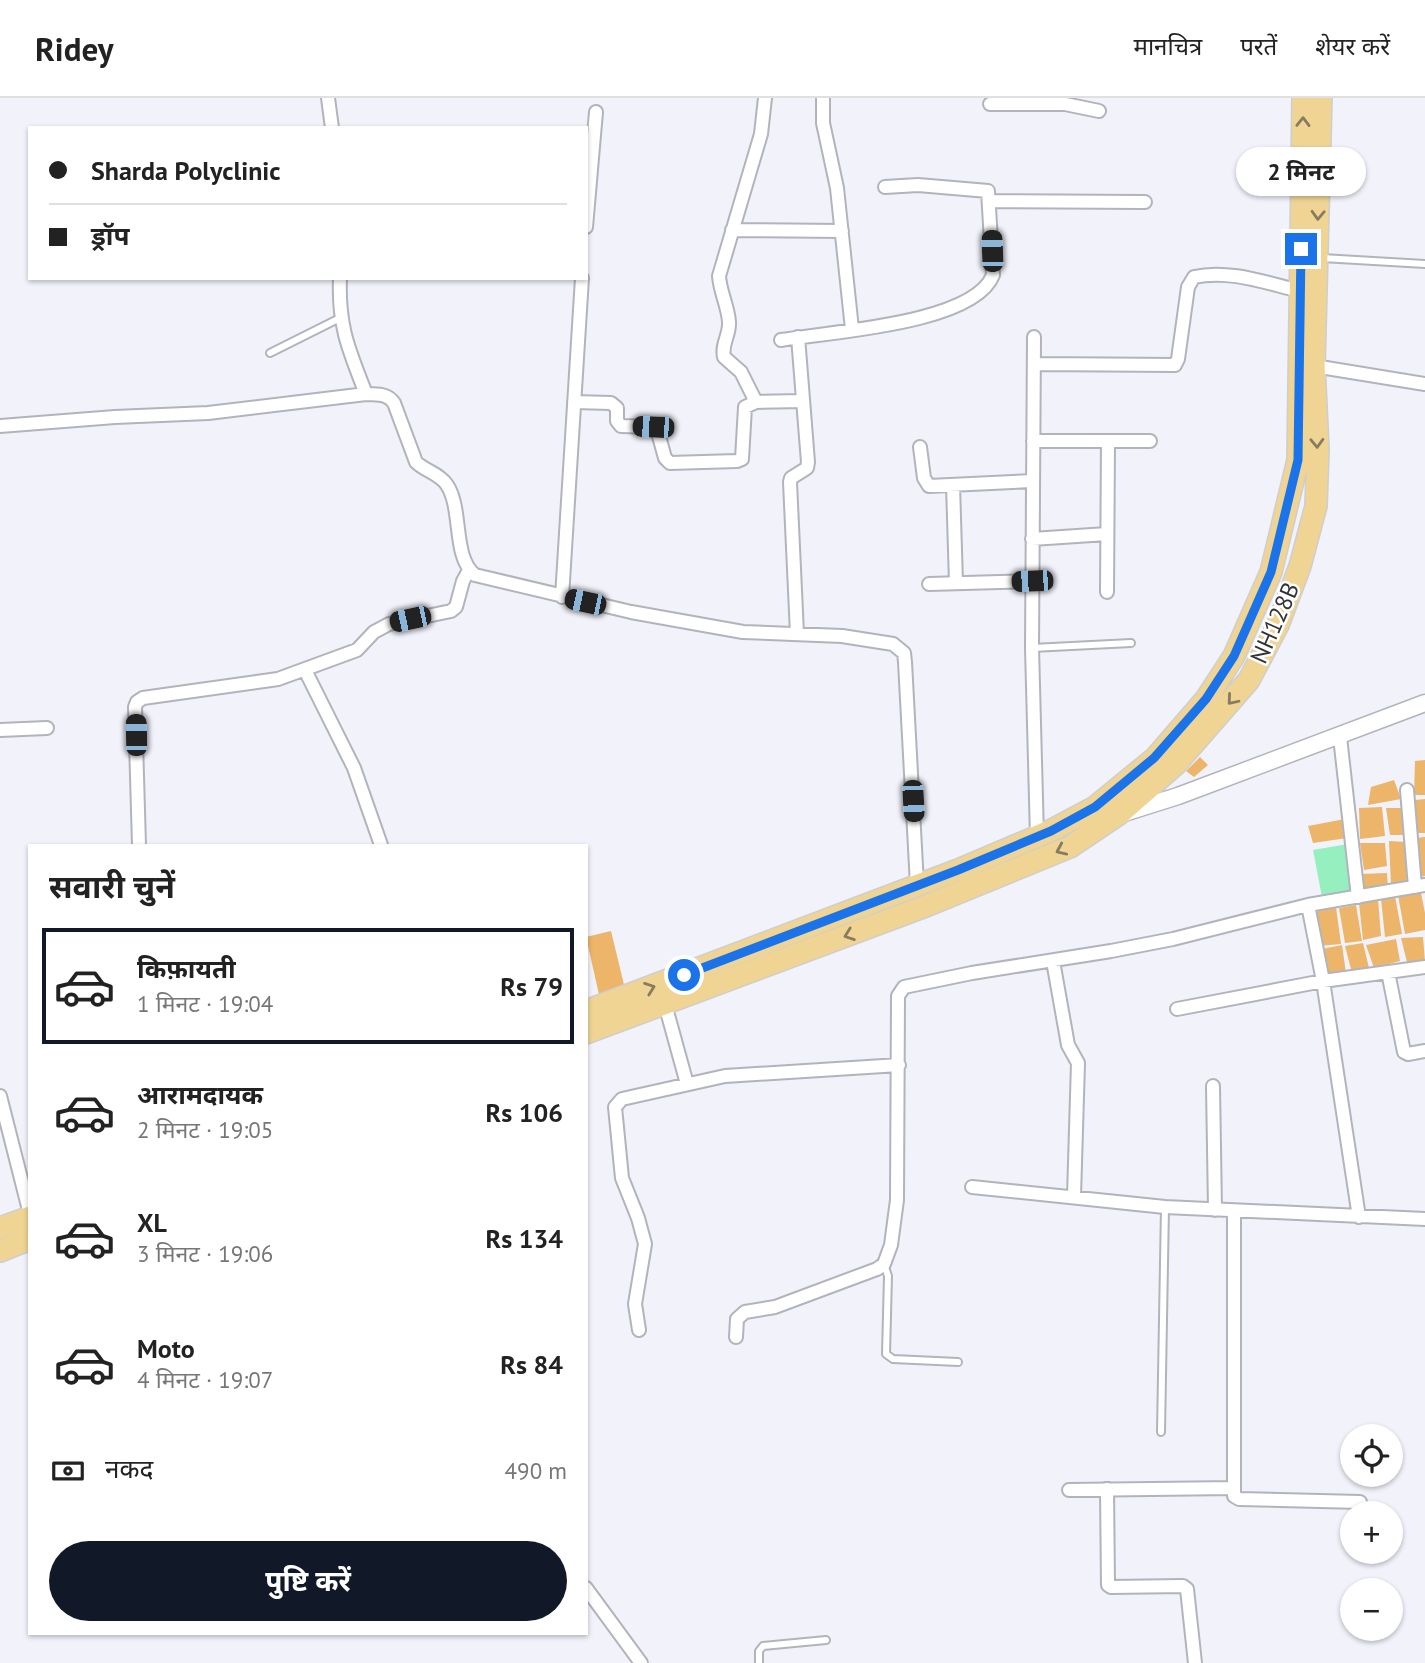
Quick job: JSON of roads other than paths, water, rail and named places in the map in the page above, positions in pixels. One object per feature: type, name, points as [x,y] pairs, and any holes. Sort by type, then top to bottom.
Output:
[{"type":"highway","points":[[588,1010],[1037,837],[1095,807],[1154,758],[1206,699],[1234,656],[1271,572],[1298,460],[1303,98]]},
{"type":"highway","name":"NH128B","points":[[588,1032],[926,906],[1070,847],[1119,814],[1175,765],[1249,680],[1278,625],[1300,566],[1316,506],[1318,449],[1314,366],[1321,98]]},
{"type":"highway","points":[[0,1228],[28,1217]]},
{"type":"highway","points":[[0,1251],[28,1241]]},
{"type":"street","points":[[328,98],[332,126]]},
{"type":"street","points":[[756,402],[744,378],[728,362],[723,350],[729,322],[719,276],[761,135],[765,98]]},
{"type":"street","points":[[823,98],[823,123],[834,170],[852,329]]},
{"type":"street","points":[[990,104],[1022,101],[1065,104],[1099,111]]},
{"type":"street","points":[[588,204],[596,112]]},
{"type":"street","points":[[781,340],[930,317],[984,289],[993,275],[990,193],[985,190],[918,185],[886,187]]},
{"type":"street","points":[[990,201],[1145,202]]},
{"type":"street","points":[[732,230],[842,232]]},
{"type":"street","points":[[1034,364],[1175,365],[1188,287],[1194,277],[1208,274],[1231,275],[1300,291]]},
{"type":"street","points":[[340,280],[340,318],[346,343],[366,394]]},
{"type":"street","points":[[562,597],[582,280]]},
{"type":"street","points":[[797,634],[790,482],[791,478],[807,468],[808,463],[798,337]]},
{"type":"street","points":[[1034,337],[1032,648],[1037,837]]},
{"type":"street","points":[[1314,366],[1425,384]]},
{"type":"street","points":[[0,426],[116,417],[208,414],[366,394],[384,395],[390,397],[416,462],[443,479],[452,493],[469,570],[463,582],[460,602],[451,611],[389,624],[374,632],[357,650],[305,670],[262,682],[143,698],[137,702],[139,844]]},
{"type":"street","points":[[574,402],[611,403],[617,408],[617,421],[621,426],[657,429],[665,458],[670,463],[742,459],[745,407],[756,402],[803,401]]},
{"type":"street","points":[[1033,441],[1150,441]]},
{"type":"street","points":[[1107,592],[1108,441]]},
{"type":"street","points":[[920,447],[926,483],[929,486],[1032,481]]},
{"type":"street","points":[[953,485],[956,583]]},
{"type":"street","points":[[1032,539],[1107,534]]},
{"type":"street","points":[[469,570],[484,578],[562,597],[743,632],[856,637],[893,644],[904,653],[918,885]]},
{"type":"street","points":[[929,584],[1032,581]]},
{"type":"street","points":[[305,670],[354,768],[381,844]]},
{"type":"street","points":[[1095,807],[1119,814],[1168,800],[1425,704]]},
{"type":"street","points":[[0,730],[47,728]]},
{"type":"street","points":[[1340,737],[1358,897]]},
{"type":"street","points":[[736,1337],[737,1319],[746,1312],[790,1302],[884,1264],[891,1245],[897,1200],[898,996],[904,987],[1173,939],[1308,905],[1420,886],[1407,790]]},
{"type":"street","points":[[1308,905],[1323,981],[1359,1217]]},
{"type":"street","points":[[1053,961],[1068,1045],[1078,1063],[1074,1196]]},
{"type":"street","points":[[1177,1009],[1323,981],[1425,967]]},
{"type":"street","points":[[1388,972],[1404,1052],[1408,1054],[1425,1051]]},
{"type":"street","points":[[665,1004],[687,1084]]},
{"type":"street","points":[[639,1329],[635,1304],[645,1244],[622,1178],[615,1107],[622,1099],[725,1076],[899,1065]]},
{"type":"street","points":[[1213,1086],[1215,1210]]},
{"type":"street","points":[[0,1096],[28,1208]]},
{"type":"street","points":[[972,1187],[1165,1207],[1425,1219]]},
{"type":"street","points":[[1234,1211],[1234,1496],[1238,1499],[1340,1502]]},
{"type":"street","points":[[1069,1490],[1234,1488]]},
{"type":"street","points":[[1107,1489],[1108,1585],[1183,1586],[1187,1589],[1195,1663]]},
{"type":"street","points":[[588,1591],[641,1663]]},
{"type":"lane","points":[[1317,258],[1425,264]]},
{"type":"lane","points":[[270,353],[340,318]]},
{"type":"lane","points":[[1032,648],[1131,643]]},
{"type":"lane","points":[[1161,1432],[1165,1207]]},
{"type":"lane","points":[[884,1264],[888,1276],[886,1354],[893,1359],[958,1362]]},
{"type":"lane","points":[[759,1663],[759,1651],[763,1646],[826,1640]]}]
